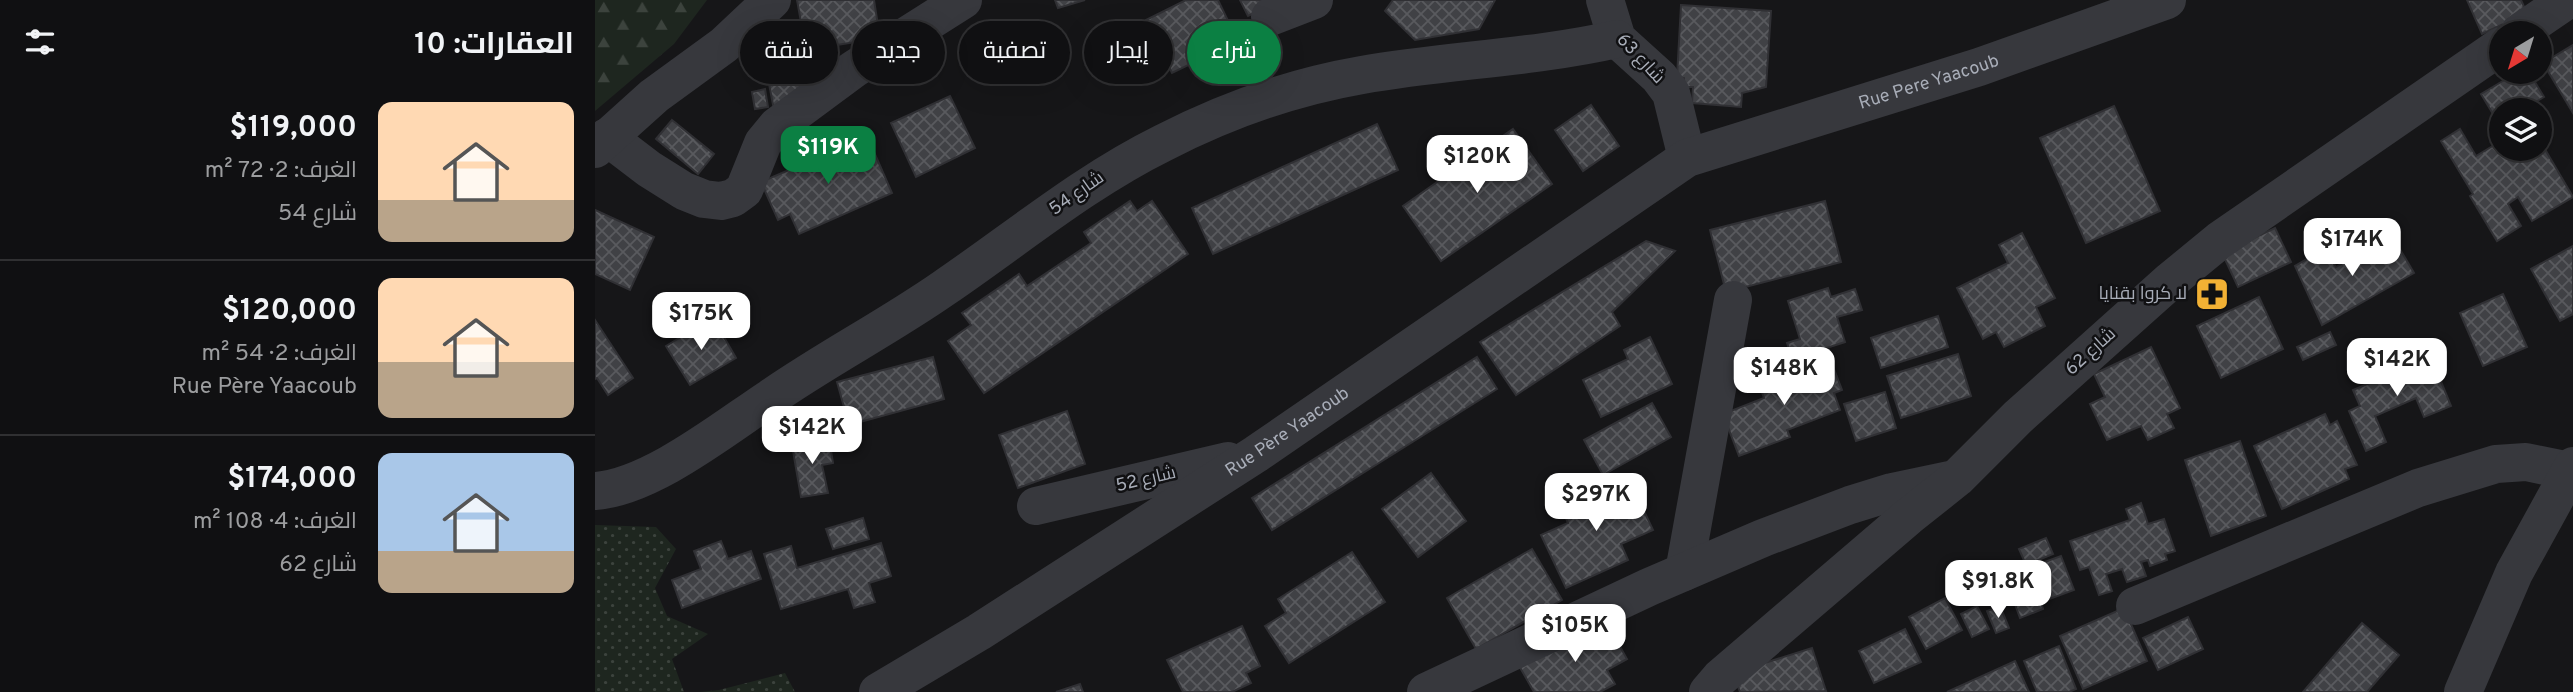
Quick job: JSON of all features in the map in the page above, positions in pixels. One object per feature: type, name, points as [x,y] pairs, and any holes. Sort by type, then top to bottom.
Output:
[{"type":"street","points":[[772,0],[724,45],[653,96],[601,143],[684,191],[704,199],[721,201],[733,198],[744,190],[763,143],[777,126],[853,69],[963,0]]},
{"type":"street","points":[[1270,16],[1314,0]]},
{"type":"street","name":"شارع 63","points":[[1605,0],[1617,39],[1659,77],[1671,93],[1688,158]]},
{"type":"street","name":"Rue Pere Yaacoub","points":[[1688,158],[1979,67],[2167,0]]},
{"type":"street","points":[[2536,21],[2567,0]]},
{"type":"street","name":"شارع 54","points":[[595,491],[608,490],[639,479],[705,443],[771,396],[941,290],[1117,166],[1165,141],[1249,105],[1310,86],[1363,75],[1573,49],[1617,39]]},
{"type":"street","name":"شارع 62","points":[[1708,692],[1720,678],[1957,478],[2018,417],[2170,281],[2220,240],[2489,54]]},
{"type":"street","name":"Rue Père Yaacoub","points":[[878,692],[979,632],[1256,454],[1688,158]]},
{"type":"street","points":[[1684,572],[1733,300]]},
{"type":"street","name":"شارع 52","points":[[1036,506],[1256,454]]},
{"type":"street","points":[[2135,606],[2418,488],[2496,464],[2526,462],[2571,469],[2514,573],[2463,692]]},
{"type":"street","points":[[1426,692],[1684,572],[1850,505],[1892,492],[1957,478]]},
{"type":"green space","points":[[595,0],[707,0],[674,44],[595,111]]},
{"type":"green space","points":[[595,525],[656,527],[676,549],[655,588],[667,616],[708,634],[672,659],[684,692],[595,692]]},
{"type":"green space","points":[[785,673],[795,692],[700,692],[719,690]]},
{"type":"building","points":[[797,0],[874,0],[877,21],[852,21],[852,43],[838,45],[838,21],[801,21]]},
{"type":"building","points":[[1055,0],[1085,0],[1058,8]]},
{"type":"building","points":[[1186,0],[1218,0],[1228,21],[1187,21],[1187,66],[1173,73],[1173,21],[1146,20]]},
{"type":"building","points":[[1240,0],[1281,0],[1248,16]]},
{"type":"building","points":[[1393,0],[1495,0],[1479,29],[1415,40],[1385,11]]},
{"type":"building","points":[[2467,0],[2521,0],[2527,13],[2510,21],[2489,21],[2489,31],[2482,34]]},
{"type":"building","points":[[1681,5],[1771,11],[1766,87],[1742,93],[1741,107],[1692,103],[1693,87],[1684,87],[1684,78],[1677,77]]},
{"type":"building","points":[[2573,45],[2573,113],[2552,78],[2552,58]]},
{"type":"building","points":[[769,84],[815,84],[816,88],[774,110]]},
{"type":"building","points":[[2498,84],[2536,84],[2544,97],[2489,98],[2489,107],[2481,94]]},
{"type":"building","points":[[765,89],[768,107],[755,109],[752,92]]},
{"type":"building","points":[[950,96],[975,148],[916,177],[891,123]]},
{"type":"building","points":[[1591,105],[1619,146],[1583,171],[1555,130]]},
{"type":"building","points":[[2114,106],[2160,211],[2086,243],[2040,138]]},
{"type":"building","points":[[672,120],[714,154],[698,174],[656,139]]},
{"type":"building","points":[[1377,124],[1398,170],[1213,254],[1192,208]]},
{"type":"building","points":[[1513,129],[1552,184],[1441,261],[1403,206]]},
{"type":"building","points":[[2460,129],[2476,156],[2489,148],[2489,161],[2552,161],[2573,197],[2532,221],[2518,197],[2508,204],[2521,226],[2497,241],[2441,141]]},
{"type":"building","points":[[867,136],[892,193],[799,234],[790,214],[778,220],[761,182]]},
{"type":"building","points":[[1130,201],[1137,211],[1152,201],[1188,254],[984,393],[948,341],[971,325],[962,313],[1019,274],[1027,286],[1091,243],[1084,232]]},
{"type":"building","points":[[1825,201],[1841,262],[1726,292],[1710,230]]},
{"type":"building","points":[[595,210],[654,237],[630,290],[595,274]]},
{"type":"building","points":[[2275,228],[2291,262],[2238,287],[2222,253]]},
{"type":"building","points":[[2022,233],[2055,298],[2036,307],[2045,326],[2004,347],[1996,332],[1983,339],[1957,288],[2008,263],[1999,245]]},
{"type":"building","points":[[2391,234],[2414,273],[2322,325],[2295,266],[2324,249],[2336,267]]},
{"type":"building","points":[[1646,241],[1675,251],[1612,312],[1620,326],[1516,395],[1480,342]]},
{"type":"building","points":[[2573,246],[2573,314],[2560,321],[2531,269]]},
{"type":"building","points":[[1828,288],[1831,297],[1855,289],[1862,310],[1837,317],[1845,342],[1817,351],[1820,358],[1795,367],[1787,343],[1800,339],[1788,301]]},
{"type":"building","points":[[2503,294],[2527,347],[2483,366],[2460,313]]},
{"type":"building","points":[[2259,297],[2283,349],[2221,378],[2197,326]]},
{"type":"building","points":[[1938,316],[1948,347],[1881,368],[1871,338]]},
{"type":"building","points":[[713,318],[736,358],[690,385],[666,346]]},
{"type":"building","points":[[595,320],[633,378],[608,395],[597,378],[595,379]]},
{"type":"building","points":[[2330,332],[2336,345],[2303,360],[2297,347]]},
{"type":"building","points":[[1650,337],[1672,384],[1601,417],[1583,380],[1628,359],[1624,350]]},
{"type":"building","points":[[2151,347],[2180,408],[2167,414],[2174,428],[2148,440],[2141,426],[2107,440],[2090,404],[2105,397],[2094,374]]},
{"type":"building","points":[[1958,354],[1971,396],[1901,418],[1887,376]]},
{"type":"building","points":[[933,357],[944,399],[849,425],[837,382]]},
{"type":"building","points":[[1477,357],[1497,389],[1272,530],[1252,498]]},
{"type":"building","points":[[2431,357],[2451,406],[2424,417],[2416,398],[2375,416],[2386,442],[2366,451],[2349,411],[2360,406],[2353,390]]},
{"type":"building","points":[[1821,361],[1824,367],[1832,364],[1842,390],[1834,393],[1840,410],[1787,430],[1790,437],[1739,456],[1723,414],[1764,398],[1759,384]]},
{"type":"building","points":[[1885,392],[1896,428],[1856,441],[1844,404]]},
{"type":"building","points":[[1652,403],[1671,437],[1603,475],[1584,440]]},
{"type":"building","points":[[1067,411],[1085,464],[1018,488],[999,435]]},
{"type":"building","points":[[2325,414],[2330,425],[2337,421],[2357,465],[2345,469],[2349,479],[2282,509],[2254,446]]},
{"type":"building","points":[[829,438],[833,463],[822,465],[828,493],[801,497],[792,445]]},
{"type":"building","points":[[2240,441],[2266,516],[2211,536],[2185,460]]},
{"type":"building","points":[[1431,473],[1466,521],[1418,557],[1382,509]]},
{"type":"building","points":[[1611,476],[1623,502],[1637,496],[1653,530],[1621,544],[1628,560],[1566,588],[1541,535],[1568,523],[1563,511],[1588,499],[1583,489]]},
{"type":"building","points":[[2141,503],[2148,524],[2164,519],[2175,551],[2165,554],[2167,560],[2150,566],[2148,560],[2141,562],[2146,576],[2127,582],[2122,569],[2106,574],[2112,591],[2099,595],[2089,567],[2080,570],[2070,541],[2130,520],[2126,509]]},
{"type":"building","points":[[863,518],[869,539],[833,549],[826,529]]},
{"type":"building","points":[[2046,538],[2053,554],[2026,565],[2019,549]]},
{"type":"building","points":[[721,541],[728,559],[751,551],[761,579],[682,608],[672,580],[701,569],[694,551]]},
{"type":"building","points":[[881,543],[891,576],[869,583],[875,602],[854,608],[848,589],[781,609],[764,554],[791,546],[797,568]]},
{"type":"building","points":[[1532,549],[1562,600],[1476,649],[1447,598]]},
{"type":"building","points":[[1352,552],[1385,602],[1289,663],[1265,626],[1286,613],[1278,599]]},
{"type":"building","points":[[2061,556],[2074,590],[2041,602],[2043,609],[2020,618],[2012,596],[2031,589],[2023,570]]},
{"type":"building","points":[[1945,598],[1962,630],[1926,649],[1909,617]]},
{"type":"building","points":[[1977,606],[1989,629],[1972,637],[1961,614]]},
{"type":"building","points":[[2000,606],[2009,628],[1996,633],[1987,611]]},
{"type":"building","points":[[2124,608],[2147,661],[2083,689],[2060,636]]},
{"type":"building","points":[[2188,617],[2203,649],[2158,670],[2143,638]]},
{"type":"building","points":[[2362,623],[2399,655],[2367,692],[2303,692]]},
{"type":"building","points":[[1588,625],[1597,640],[1612,632],[1627,659],[1607,670],[1615,684],[1600,692],[1534,692],[1518,664]]},
{"type":"building","points":[[1242,626],[1260,666],[1246,673],[1251,683],[1232,692],[1183,692],[1167,660]]},
{"type":"building","points":[[1905,629],[1921,662],[1874,683],[1859,651]]},
{"type":"building","points":[[2059,646],[2076,689],[2069,692],[2037,692],[2024,661]]},
{"type":"building","points":[[1812,648],[1826,691],[1740,692],[1733,673]]},
{"type":"building","points":[[2015,661],[2029,692],[1947,692]]},
{"type":"building","points":[[1080,684],[1083,692],[1056,692]]},
{"type":"place","name":"لا كروا بقنايا","points":[[2212,294]]}]
